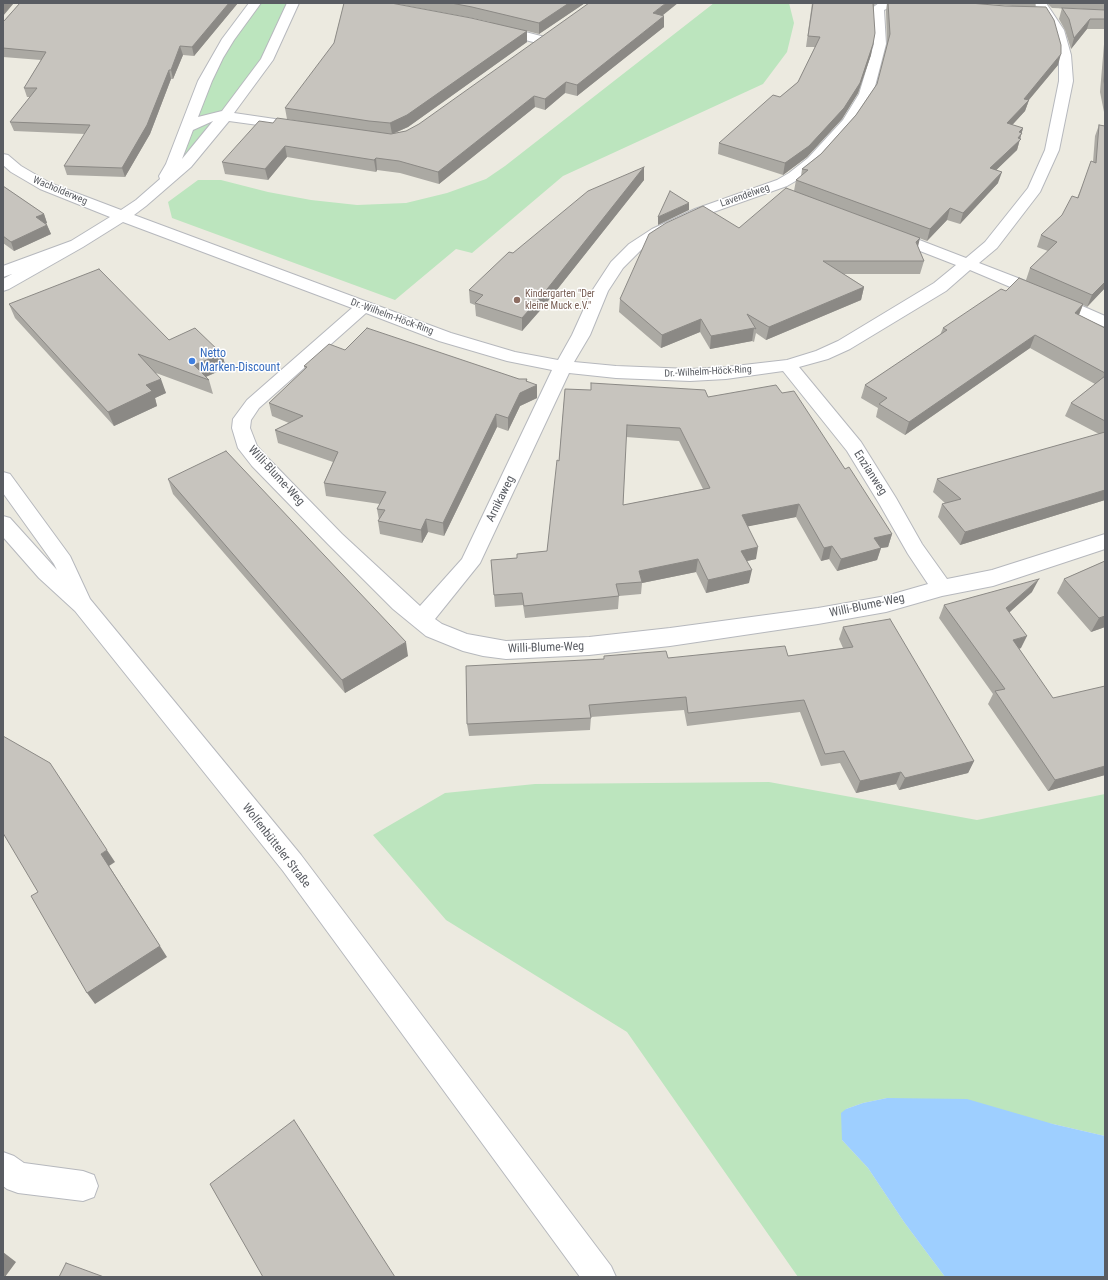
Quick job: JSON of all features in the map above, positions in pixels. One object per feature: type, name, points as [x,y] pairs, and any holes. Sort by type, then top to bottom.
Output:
[{"type":"street","points":[[158,188],[173,164],[205,81],[217,58],[228,39],[255,3]]},
{"type":"street","points":[[3,286],[77,244],[122,216],[186,164],[226,115],[267,60],[293,3]]},
{"type":"street","name":"Lavendelweg","points":[[563,367],[581,335],[603,286],[617,265],[635,247],[677,222],[769,188],[794,176],[813,161],[855,114],[866,94],[880,44],[878,8],[889,3]]},
{"type":"street","name":"Dr.-Wilhelm-Höck-Ring","points":[[122,216],[363,307],[478,348],[563,367],[616,372],[690,375],[788,365],[822,355],[844,345],[940,287],[992,245],[1023,206],[1041,178],[1052,150],[1066,80],[1066,68],[1062,43],[1058,30],[1046,11]]},
{"type":"street","points":[[485,26],[541,40]]},
{"type":"street","points":[[529,49],[554,31]]},
{"type":"street","points":[[187,128],[198,122],[219,115],[226,115],[317,130]]},
{"type":"street","name":"Wacholderweg","points":[[3,158],[16,169],[45,186],[122,216]]},
{"type":"street","points":[[769,188],[788,195]]},
{"type":"street","points":[[876,228],[970,264],[1105,322]]},
{"type":"street","points":[[3,272],[77,244]]},
{"type":"street","name":"Willi-Blume-Weg","points":[[363,307],[253,404],[242,419],[241,428],[248,448],[259,461],[335,539],[421,620],[434,630],[448,636],[483,647],[506,650],[589,646],[721,631],[886,604],[942,588],[993,578],[1105,541]]},
{"type":"street","name":"Enzianweg","points":[[788,365],[854,447],[915,548],[942,588]]},
{"type":"street","name":"Arnikaweg","points":[[421,620],[470,563],[563,367]]},
{"type":"street","name":"Wolfenbütteler Straße","points":[[3,479],[63,561],[83,605]]},
{"type":"street","name":"Wolfenbütteler Straße","points":[[3,523],[46,573],[83,605],[292,863],[600,1277]]},
{"type":"street","points":[[3,1167],[18,1178],[83,1186]]},
{"type":"green space","points":[[256,3],[293,3],[276,43],[186,164],[173,163],[205,81]]},
{"type":"green space","points":[[714,3],[789,3],[794,23],[787,52],[763,84],[563,176],[472,253],[456,249],[395,300],[172,218],[168,202],[198,180],[221,180],[268,192],[311,200],[357,205],[406,203],[447,193],[486,179],[505,166]]},
{"type":"green space","points":[[769,782],[977,820],[1105,794],[1105,1136],[1053,1124],[887,1098],[863,1103],[846,1109],[842,1140],[868,1168],[904,1222],[945,1277],[798,1277],[627,1032],[446,920],[373,835],[445,793],[535,784]]},
{"type":"water","points":[[887,1098],[967,1099],[1053,1124],[1105,1136],[1105,1277],[945,1277],[904,1222],[868,1168],[842,1140],[841,1113],[846,1109],[863,1103]]},
{"type":"building","points":[[20,3],[229,3],[192,47],[180,46],[147,125],[122,168],[64,166],[90,125],[10,122],[37,88],[24,88],[46,52],[3,48],[3,21]]},
{"type":"building","points":[[344,3],[391,3],[471,18],[527,31],[407,115],[390,123],[285,108],[334,43]]},
{"type":"building","points":[[451,3],[569,3],[539,23]]},
{"type":"building","points":[[589,3],[666,3],[653,13],[664,16],[577,85],[566,82],[545,99],[534,96],[438,172],[399,161],[376,158],[374,160],[285,146],[265,169],[222,162],[259,121],[273,123],[277,118],[391,134],[406,131],[419,124]]},
{"type":"building","points":[[813,3],[873,3],[875,33],[873,44],[860,83],[844,108],[809,146],[785,163],[719,143],[773,95],[780,97],[798,82],[820,37],[808,36]]},
{"type":"building","points":[[888,3],[970,3],[1046,7],[1054,20],[1061,45],[1061,54],[1024,99],[1029,100],[1007,123],[1023,128],[1019,132],[1022,133],[1018,138],[1021,139],[990,168],[1002,172],[963,213],[950,208],[930,229],[796,180],[808,170],[802,169],[821,154],[856,115],[877,84],[890,34]]},
{"type":"building","points":[[1062,8],[1105,10],[1105,19],[1090,19],[1074,38],[1069,19]]},
{"type":"building","points":[[1105,65],[1105,87],[1104,81]]},
{"type":"building","points":[[1099,125],[1105,126],[1105,282],[1092,295],[1030,268],[1057,242],[1041,235],[1062,215],[1072,196],[1078,198],[1091,161],[1096,163]]},
{"type":"building","points":[[644,167],[544,293],[522,318],[475,303],[483,295],[469,290],[509,252],[513,253],[588,191]]},
{"type":"building","points":[[3,186],[44,214],[36,217],[47,225],[11,242],[3,236]]},
{"type":"building","points":[[786,188],[920,238],[916,242],[924,261],[823,261],[864,287],[769,327],[747,314],[756,329],[754,328],[711,336],[701,319],[662,335],[620,299],[649,234],[666,223],[703,206],[739,228]]},
{"type":"building","points":[[670,191],[689,203],[658,217]]},
{"type":"building","points":[[99,269],[169,340],[195,328],[222,354],[194,365],[209,380],[138,354],[161,379],[146,385],[152,391],[108,412],[9,304]]},
{"type":"building","points":[[1019,278],[1083,304],[1075,313],[1105,328],[1105,373],[1035,335],[909,422],[879,404],[887,398],[865,385],[947,330],[943,328],[1001,289],[1006,291]]},
{"type":"building","points":[[367,328],[519,379],[527,379],[526,381],[537,385],[520,393],[508,418],[496,414],[443,523],[426,519],[421,530],[378,521],[385,510],[377,509],[386,492],[324,483],[338,452],[275,430],[303,416],[269,403],[307,367],[304,366],[329,344],[345,350]]},
{"type":"building","points":[[1105,376],[1105,421],[1071,403]]},
{"type":"building","points":[[591,383],[705,390],[708,397],[776,385],[782,393],[794,391],[845,469],[849,467],[892,534],[874,538],[881,548],[841,559],[832,546],[824,548],[799,504],[742,515],[758,547],[741,551],[752,570],[708,580],[698,559],[639,571],[642,582],[616,584],[619,596],[524,606],[522,593],[494,595],[491,560],[517,558],[517,554],[547,551],[557,460],[559,461],[565,389],[591,390]],"holes":[[[627,425],[680,428],[710,488],[623,505]]]},
{"type":"building","points":[[1105,432],[1105,490],[965,532],[942,504],[961,499],[937,479]]},
{"type":"building","points":[[226,451],[406,642],[342,680],[168,479]]},
{"type":"building","points":[[1105,561],[1105,616],[1099,618],[1064,579]]},
{"type":"building","points":[[1039,579],[1006,608],[1027,636],[1013,640],[1053,698],[1105,686],[1105,766],[1055,780],[995,691],[1005,689],[944,605]]},
{"type":"building","points":[[890,619],[974,761],[905,778],[901,772],[860,781],[844,751],[825,754],[804,700],[688,713],[686,697],[589,705],[591,718],[467,724],[466,666],[604,659],[604,656],[666,651],[668,658],[785,646],[788,656],[853,647],[843,627]]},
{"type":"building","points":[[3,736],[50,763],[107,850],[101,854],[160,946],[87,993],[31,896],[38,892],[3,833]]},
{"type":"building","points":[[294,1120],[395,1277],[263,1277],[210,1184]]},
{"type":"building","points":[[66,1263],[104,1277],[59,1277]]},
{"type":"place","name":"Kindergarten \"Der kleine Muck e.V.\"","points":[[517,300]]},
{"type":"place","name":"Netto Marken-Discount","points":[[192,361]]}]
